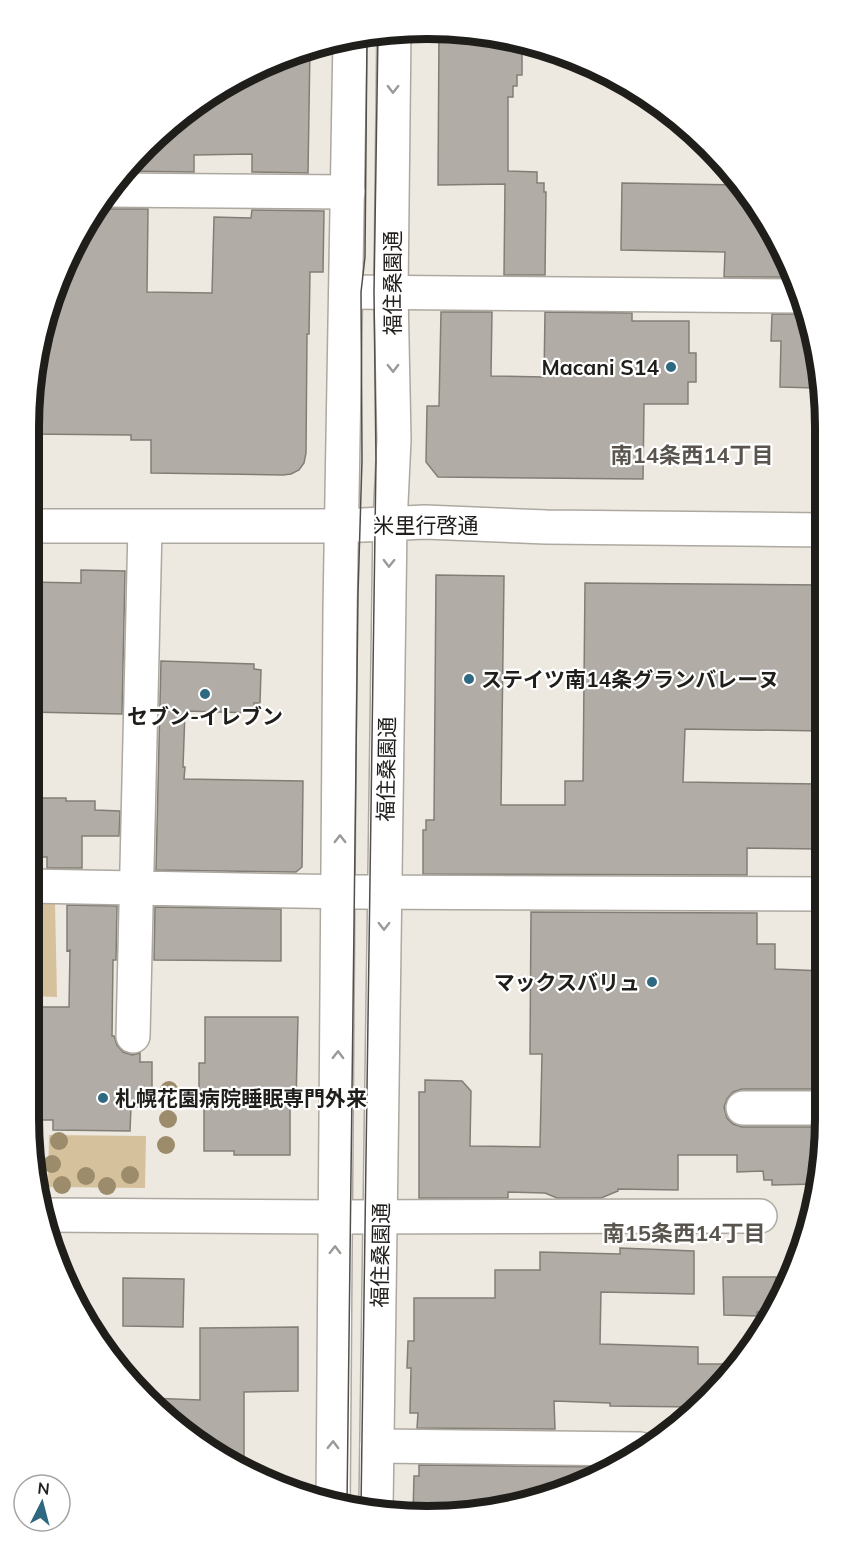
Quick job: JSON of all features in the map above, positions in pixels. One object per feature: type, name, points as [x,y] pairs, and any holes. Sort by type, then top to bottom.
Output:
[{"type":"street","name":"福住桑園通","points":[[376,1503],[390,524],[394,440],[391,292],[394,41]]},
{"type":"street","points":[[333,1495],[342,526],[350,46]]},
{"type":"street","points":[[120,190],[348,192]]},
{"type":"street","points":[[346,292],[792,296]]},
{"type":"street","name":"米里行啓通","points":[[39,526],[342,526],[424,522],[546,527],[815,530]]},
{"type":"street","points":[[133,1036],[146,527]]},
{"type":"street","points":[[39,886],[339,892],[815,894]]},
{"type":"street","points":[[743,1108],[815,1108]]},
{"type":"street","points":[[51,1215],[760,1216]]},
{"type":"street","points":[[377,1446],[630,1449]]},
{"type":"shaded area","points":[[39,903],[55,903],[57,997],[39,996]]},
{"type":"shaded area","points":[[49,1135],[146,1136],[145,1188],[48,1187]]},
{"type":"building","points":[[439,39],[478,42],[522,51],[522,75],[517,75],[517,86],[513,86],[513,97],[508,97],[508,171],[537,172],[537,183],[544,183],[544,192],[546,192],[545,275],[504,275],[505,184],[438,185]]},
{"type":"building","points":[[310,57],[308,173],[252,172],[252,154],[194,155],[194,172],[135,171],[171,135],[211,104],[255,79]]},
{"type":"building","points":[[622,183],[730,185],[763,233],[784,277],[724,277],[725,252],[621,250]]},
{"type":"building","points":[[106,208],[148,209],[147,292],[212,293],[214,217],[251,218],[252,210],[324,211],[323,272],[310,272],[306,453],[304,463],[299,470],[283,475],[151,473],[151,440],[131,440],[131,435],[39,434],[42,376],[52,327],[79,255]]},
{"type":"building","points":[[441,312],[492,312],[491,376],[544,377],[545,312],[632,313],[632,321],[689,321],[689,353],[696,353],[696,382],[688,382],[688,404],[644,404],[643,479],[438,477],[426,462],[427,406],[439,406]]},
{"type":"building","points":[[772,314],[798,314],[808,351],[813,388],[780,387],[781,341],[771,341]]},
{"type":"building","points":[[81,570],[125,571],[122,714],[39,712],[39,582],[81,583]]},
{"type":"building","points":[[436,575],[504,576],[501,805],[565,805],[565,781],[583,781],[585,583],[815,585],[815,731],[685,729],[683,782],[815,784],[815,849],[747,848],[747,875],[423,874],[423,830],[426,830],[426,820],[434,820]]},
{"type":"building","points":[[161,661],[254,664],[254,669],[261,670],[260,703],[254,703],[254,713],[185,711],[184,779],[303,781],[302,867],[296,872],[156,870]]},
{"type":"building","points":[[39,798],[95,801],[95,810],[120,811],[119,836],[82,836],[82,868],[47,868],[47,857],[39,857]]},
{"type":"building","points":[[67,905],[117,906],[116,960],[113,960],[112,1036],[123,1052],[132,1055],[140,1053],[140,1062],[152,1062],[152,1107],[131,1107],[130,1131],[53,1130],[53,1120],[39,1120],[39,1007],[69,1007],[70,950],[67,951]]},
{"type":"building","points":[[155,907],[281,909],[281,961],[154,960]]},
{"type":"building","points":[[531,912],[757,913],[757,944],[775,944],[775,969],[815,971],[815,1089],[742,1089],[733,1092],[724,1107],[727,1118],[733,1124],[742,1127],[815,1127],[810,1184],[772,1185],[772,1180],[764,1180],[763,1171],[737,1172],[737,1155],[678,1155],[678,1190],[618,1189],[601,1198],[557,1198],[545,1193],[508,1192],[508,1198],[419,1198],[419,1092],[425,1092],[425,1080],[462,1081],[471,1091],[470,1146],[540,1147],[542,1054],[530,1054]]},
{"type":"building","points":[[205,1017],[298,1017],[296,1103],[290,1103],[290,1155],[234,1155],[234,1151],[204,1151],[204,1106],[199,1106],[199,1063],[205,1063]]},
{"type":"building","points":[[620,1248],[694,1251],[694,1294],[601,1292],[600,1344],[698,1347],[698,1364],[727,1364],[686,1407],[610,1406],[610,1403],[554,1401],[555,1429],[417,1428],[418,1413],[410,1413],[411,1368],[407,1368],[408,1341],[414,1341],[414,1298],[495,1298],[495,1270],[540,1270],[540,1252],[620,1254]]},
{"type":"building","points":[[723,1277],[776,1277],[776,1288],[763,1312],[757,1312],[757,1316],[724,1315]]},
{"type":"building","points":[[123,1278],[184,1279],[183,1327],[123,1326]]},
{"type":"building","points":[[298,1327],[298,1391],[244,1392],[244,1456],[240,1458],[211,1441],[159,1398],[200,1400],[200,1328]]},
{"type":"building","points":[[419,1465],[597,1467],[527,1493],[503,1499],[464,1501],[464,1504],[452,1505],[413,1505],[414,1476],[419,1476]]},
{"type":"tram line","points":[[361,1501],[376,461],[374,292],[378,42]]},
{"type":"tram line","points":[[347,1498],[358,594],[362,460],[361,292],[365,257],[367,43]]},
{"type":"place","name":"Macani S14","points":[[671,367]]},
{"type":"place","name":"ステイツ南14条グランバレーヌ","points":[[469,679]]},
{"type":"place","name":"セブン-イレブン","points":[[205,694]]},
{"type":"place","name":"マックスバリュ","points":[[652,982]]},
{"type":"place","name":"札幌花園病院睡眠専門外来","points":[[103,1098]]},
{"type":"district","name":"南14条西14丁目","points":[[692,455]]},
{"type":"district","name":"南15条西14丁目","points":[[684,1233]]}]
